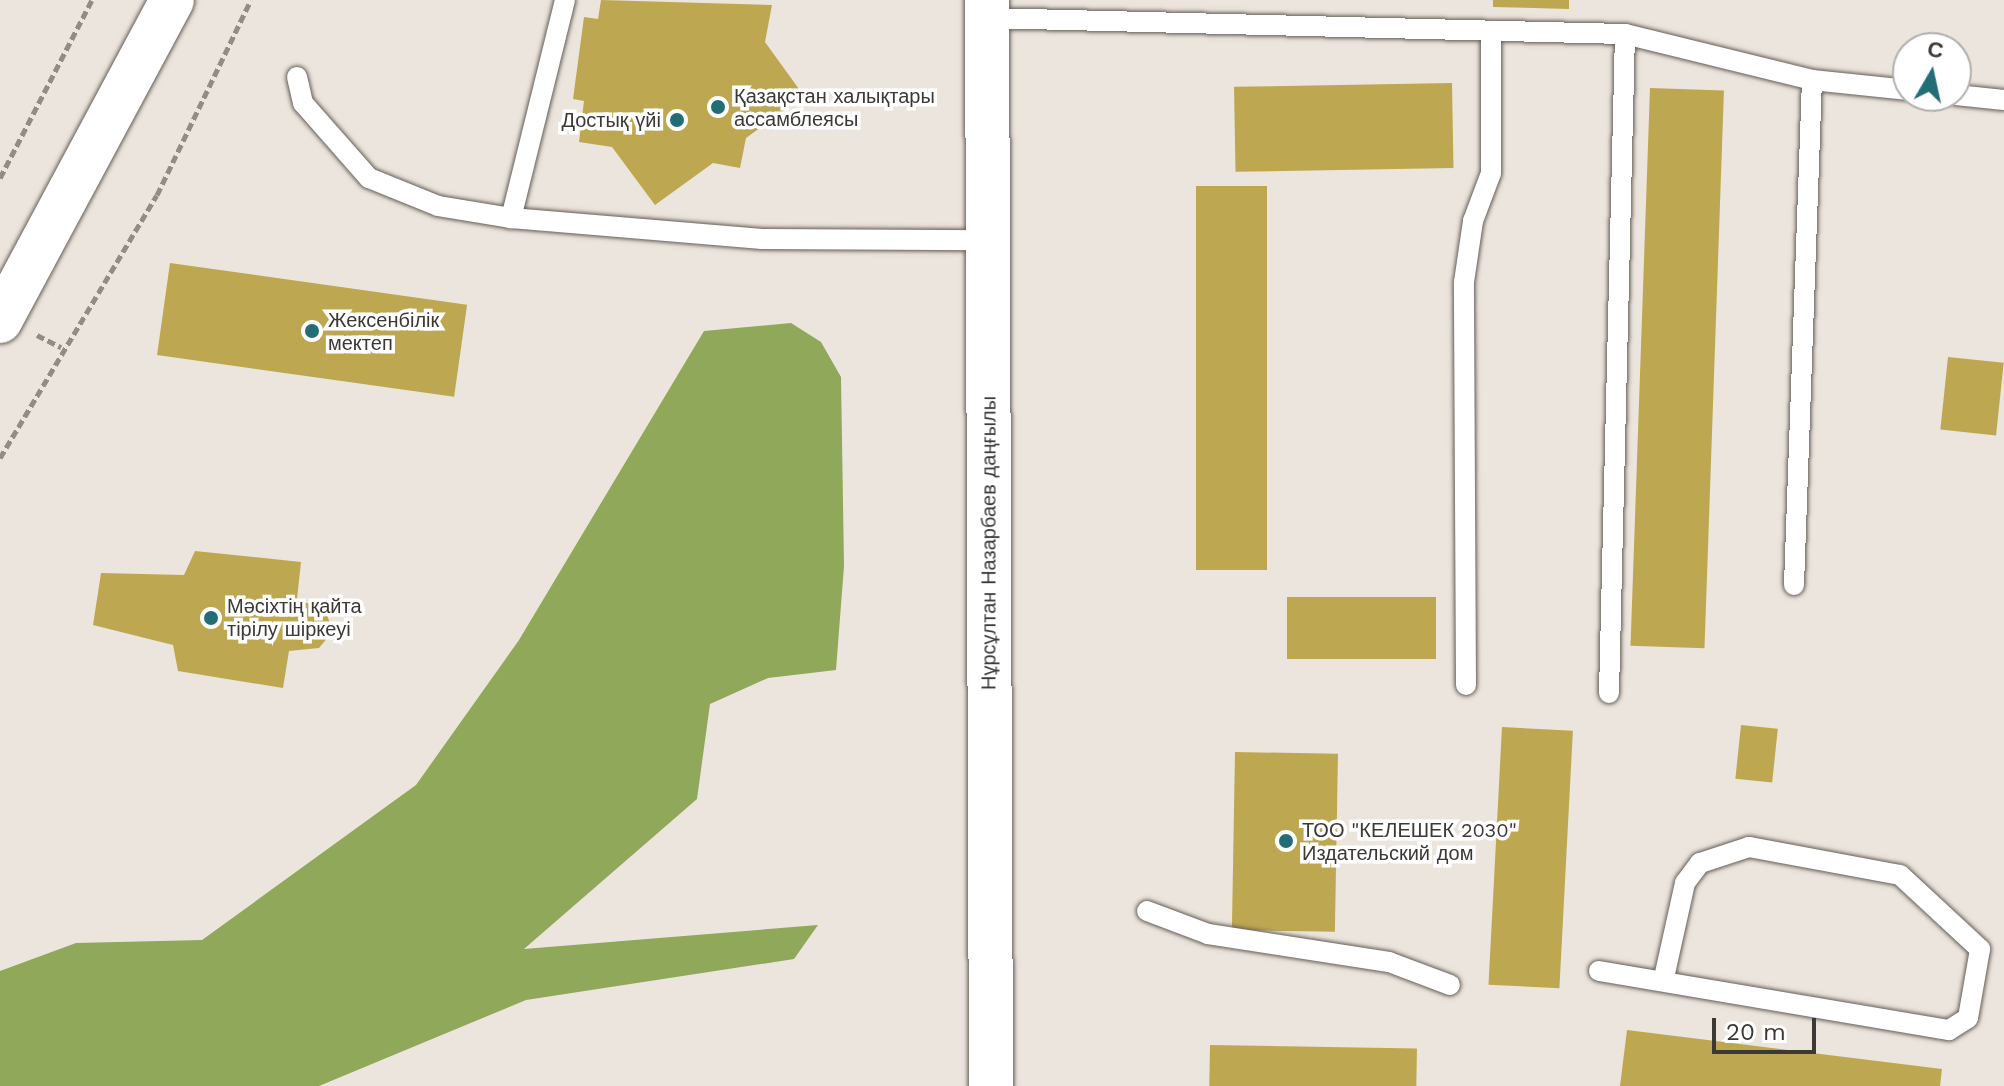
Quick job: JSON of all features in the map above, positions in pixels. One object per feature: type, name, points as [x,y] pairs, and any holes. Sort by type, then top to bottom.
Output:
[{"type":"main road","points":[[0,321],[172,0]]},
{"type":"main road","name":"Нұрсұлтан Назарбаев даңғылы","points":[[987,9],[991,1086]]},
{"type":"lane","points":[[511,218],[565,0]]},
{"type":"lane","points":[[987,9],[1434,24],[1491,33],[1625,34],[1812,80],[1892,88]]},
{"type":"lane","points":[[1466,685],[1464,282],[1470,234],[1491,173],[1491,33]]},
{"type":"lane","points":[[1609,693],[1625,34]]},
{"type":"lane","points":[[297,77],[303,103],[369,178],[438,206],[511,218],[762,239],[988,240]]},
{"type":"lane","points":[[1794,585],[1812,80]]},
{"type":"lane","points":[[1972,97],[2004,100]]},
{"type":"lane","points":[[1599,971],[1664,978],[1949,1030],[1968,1018],[1980,949],[1900,875],[1749,847],[1700,863],[1685,883],[1664,978]]},
{"type":"lane","points":[[1147,911],[1208,934],[1389,962],[1450,985]]},
{"type":"path","points":[[0,178],[92,0]]},
{"type":"path","points":[[0,458],[157,195],[251,0]]},
{"type":"shaded area","points":[[791,323],[821,342],[841,377],[844,566],[836,670],[768,678],[710,704],[697,799],[524,949],[818,925],[794,959],[526,1000],[319,1086],[0,1086],[0,971],[76,943],[202,940],[416,785],[519,640],[704,331]]},
{"type":"building","name":"Достық үйі","points":[[601,0],[772,5],[765,42],[804,96],[746,138],[740,168],[713,163],[655,205],[612,147],[579,142],[584,101],[573,99],[584,17],[598,19]]},
{"type":"building","points":[[1493,0],[1569,0],[1569,9],[1493,7]]},
{"type":"building","points":[[1452,83],[1453,168],[1236,172],[1234,87]]},
{"type":"building","points":[[1650,88],[1724,91],[1704,648],[1631,646]]},
{"type":"building","points":[[1196,186],[1267,186],[1267,570],[1196,570]]},
{"type":"building","name":"Жексенбілік мектеп","points":[[170,263],[467,305],[454,397],[157,355]]},
{"type":"building","points":[[1948,357],[2004,363],[1996,435],[1940,430]]},
{"type":"building","name":"Мәсіхтің қайта тірілу шіркеуі","points":[[195,551],[301,562],[297,599],[325,610],[333,631],[319,648],[289,651],[283,688],[178,671],[173,645],[93,625],[101,573],[184,575]]},
{"type":"building","points":[[1287,597],[1436,597],[1436,659],[1287,659]]},
{"type":"building","points":[[1741,725],[1778,729],[1772,783],[1735,779]]},
{"type":"building","points":[[1502,727],[1573,731],[1559,988],[1488,985]]},
{"type":"building","name":"ТОО \"КЕЛЕШЕК 2030\" Издательский дом","points":[[1235,752],[1338,754],[1335,932],[1232,930]]},
{"type":"building","points":[[1627,1030],[1942,1069],[1940,1086],[1620,1086]]},
{"type":"building","points":[[1210,1045],[1417,1049],[1416,1086],[1209,1086]]},
{"type":"place","name":"Қазақстан халықтары ассамблеясы","points":[[718,107]]},
{"type":"place","name":"Достық үйі","points":[[677,120]]},
{"type":"place","name":"Жексенбілік мектеп","points":[[312,331]]},
{"type":"place","name":"Мәсіхтің қайта тірілу шіркеуі","points":[[211,618]]},
{"type":"place","name":"ТОО \"КЕЛЕШЕК 2030\" Издательский дом","points":[[1286,841]]}]
